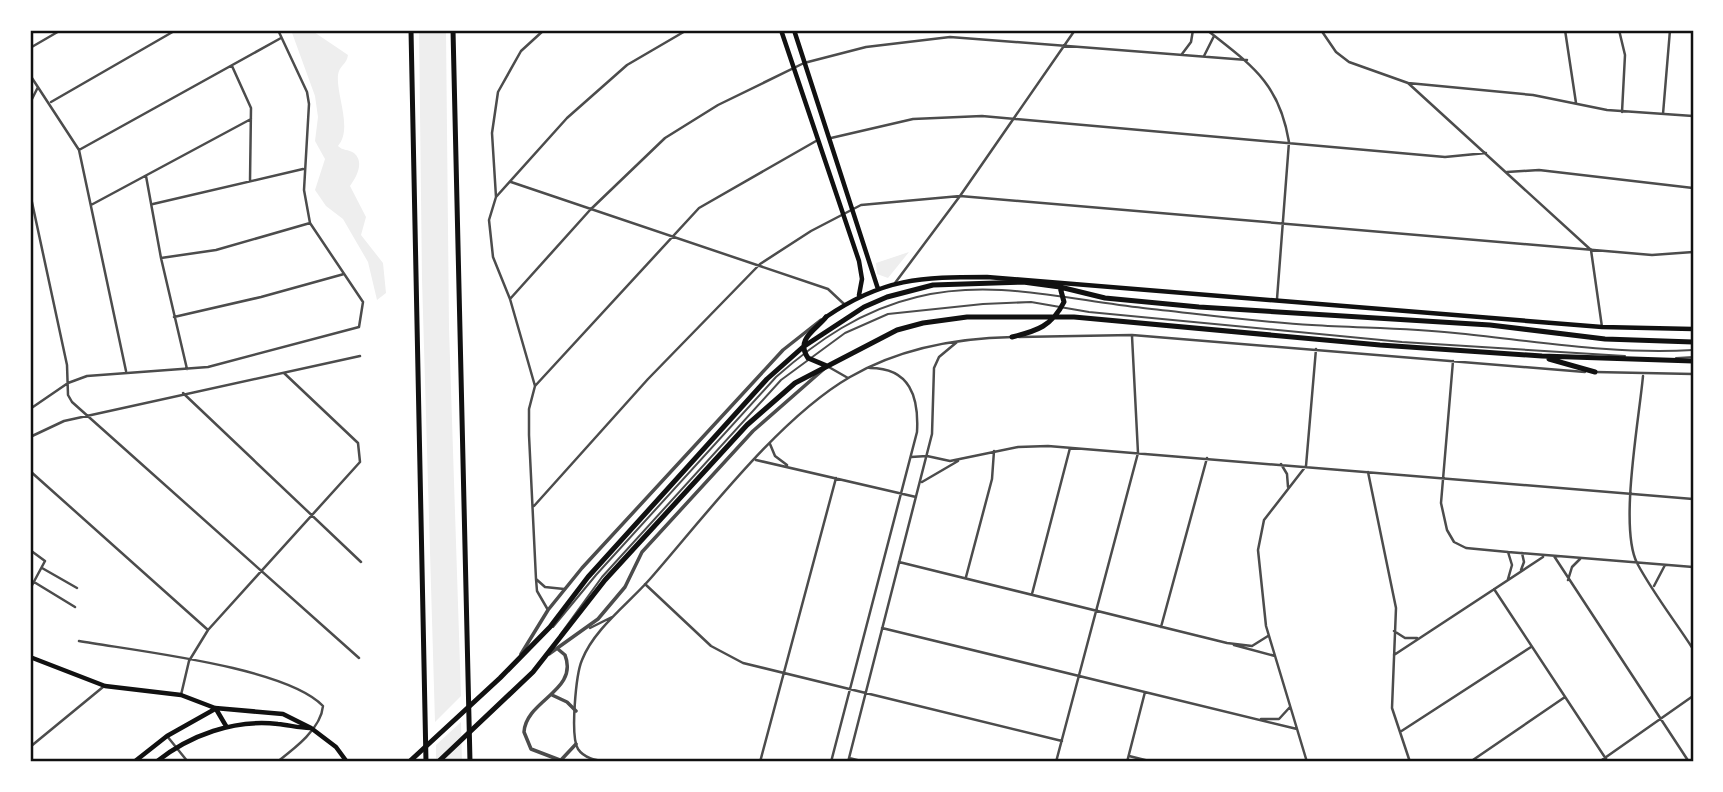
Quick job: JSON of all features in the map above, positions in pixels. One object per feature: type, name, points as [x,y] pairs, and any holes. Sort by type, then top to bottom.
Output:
[{"type":"main road","points":[[411,30],[426,762]]},
{"type":"main road","points":[[453,30],[470,762]]},
{"type":"main road","points":[[780,30],[862,271],[859,296]]},
{"type":"main road","points":[[794,30],[878,289]]},
{"type":"main road","points":[[979,282],[987,276]]},
{"type":"main road","points":[[805,352],[806,336],[844,304],[895,283],[922,277],[987,276],[1037,279],[1602,327],[1693,329]]},
{"type":"main road","points":[[1037,279],[1045,284]]},
{"type":"main road","points":[[409,762],[500,678],[550,627],[588,577],[767,379],[864,307],[887,297],[933,285],[979,282],[1045,284],[1105,298],[1258,313],[1454,322],[1605,339],[1693,342]]},
{"type":"main road","points":[[1012,337],[1039,330],[1055,316],[1062,307],[1064,297],[1060,287]]},
{"type":"main road","points":[[438,762],[508,697],[548,654],[605,580],[747,425],[789,387],[866,343],[923,323],[967,317],[1055,316],[1542,356],[1693,359]]},
{"type":"main road","points":[[805,352],[827,366]]},
{"type":"main road","points":[[1542,356],[1595,372]]},
{"type":"main road","points":[[30,657],[105,686],[181,695],[215,708],[284,715],[311,728],[336,747],[347,762]]},
{"type":"main road","points":[[215,708],[226,726]]},
{"type":"main road","points":[[134,762],[167,736],[215,708]]},
{"type":"main road","points":[[156,762],[176,747],[226,726],[270,724],[311,728]]},
{"type":"street","points":[[30,48],[61,30]]},
{"type":"street","points":[[51,102],[176,30]]},
{"type":"street","points":[[30,409],[68,383],[87,376],[126,371],[187,369],[227,363],[353,331],[362,319],[363,302],[310,223],[304,169],[309,104],[278,30]]},
{"type":"street","points":[[544,30],[521,51],[504,77],[494,109],[492,133],[496,197],[489,220],[493,257],[510,299],[535,386],[529,422],[536,579],[537,591],[548,610]]},
{"type":"street","points":[[496,197],[567,118],[627,65],[687,30]]},
{"type":"street","points":[[895,283],[960,197],[1075,30]]},
{"type":"street","points":[[1182,54],[1191,42],[1193,30]]},
{"type":"street","points":[[1207,30],[1261,73],[1282,114],[1289,142],[1277,300]]},
{"type":"street","points":[[1321,30],[1336,52],[1349,62],[1408,83],[1534,95],[1622,112],[1693,116]]},
{"type":"street","points":[[1565,30],[1576,103]]},
{"type":"street","points":[[1619,30],[1625,55],[1622,112]]},
{"type":"street","points":[[1663,114],[1670,30]]},
{"type":"street","points":[[1204,56],[1214,36]]},
{"type":"street","points":[[79,150],[282,37]]},
{"type":"street","points":[[510,299],[590,210],[665,138],[718,105],[804,63],[866,47],[936,38],[1007,39],[1247,60]]},
{"type":"street","points":[[232,66],[251,108],[250,181]]},
{"type":"street","points":[[30,75],[51,102],[79,150],[126,371]]},
{"type":"street","points":[[1408,83],[1425,103],[1486,153],[1591,250],[1602,327]]},
{"type":"street","points":[[30,103],[38,87]]},
{"type":"street","points":[[827,138],[913,119],[982,116],[1010,121],[1445,156],[1486,153]]},
{"type":"street","points":[[91,205],[251,119]]},
{"type":"street","points":[[535,386],[699,208],[816,141]]},
{"type":"street","points":[[153,204],[304,169]]},
{"type":"street","points":[[1507,172],[1539,170],[1693,187]]},
{"type":"street","points":[[146,176],[161,258],[187,369]]},
{"type":"street","points":[[511,182],[760,264],[828,289],[844,304]]},
{"type":"street","points":[[30,193],[67,365],[72,402],[261,573],[359,657]]},
{"type":"street","points":[[534,506],[648,379],[760,264],[811,231],[853,209],[882,202],[960,197],[1283,222],[1651,255],[1693,252]]},
{"type":"street","points":[[161,258],[216,250],[310,223]]},
{"type":"street","points":[[174,317],[261,298],[345,273]]},
{"type":"street","points":[[516,662],[548,610],[565,589],[783,350],[826,317]]},
{"type":"street","points":[[1056,762],[1138,453],[1132,335]]},
{"type":"street","points":[[606,762],[583,755],[576,744],[576,711],[582,660],[616,615],[770,444],[802,413],[848,378],[912,350],[959,340],[1132,335],[1643,376],[1693,374]]},
{"type":"street","points":[[865,762],[848,760],[932,434],[934,368],[947,348],[959,340]]},
{"type":"street","points":[[1307,762],[1268,635],[1258,550],[1259,534],[1270,509],[1306,466],[1317,349]]},
{"type":"street","points":[[30,437],[48,426],[86,416],[360,356]]},
{"type":"street","points":[[1453,361],[1442,509],[1450,539],[1466,548],[1693,567]]},
{"type":"street","points":[[590,628],[625,587],[642,552],[753,431],[827,366],[848,378]]},
{"type":"street","points":[[831,762],[917,432],[915,393],[895,372],[867,368]]},
{"type":"street","points":[[181,695],[189,661],[208,629],[355,472],[360,463],[358,443],[284,373]]},
{"type":"street","points":[[1643,376],[1630,533],[1637,562],[1693,649]]},
{"type":"street","points":[[183,393],[361,562]]},
{"type":"street","points":[[770,444],[777,458],[790,467]]},
{"type":"street","points":[[911,457],[961,459],[1018,447],[1070,448],[1693,499]]},
{"type":"street","points":[[1031,594],[1070,448]]},
{"type":"street","points":[[966,578],[992,479],[994,451]]},
{"type":"street","points":[[1161,627],[1207,458]]},
{"type":"street","points":[[920,483],[961,459]]},
{"type":"street","points":[[756,460],[916,497]]},
{"type":"street","points":[[1281,464],[1288,479],[1288,488]]},
{"type":"street","points":[[30,471],[208,629]]},
{"type":"street","points":[[1368,472],[1396,608],[1392,708],[1410,762]]},
{"type":"street","points":[[760,762],[836,478]]},
{"type":"street","points":[[30,550],[44,558],[42,568],[30,589]]},
{"type":"street","points":[[1507,580],[1512,571],[1508,552]]},
{"type":"street","points":[[1520,573],[1524,562],[1522,553]]},
{"type":"street","points":[[1394,655],[1545,555]]},
{"type":"street","points":[[1554,556],[1689,762]]},
{"type":"street","points":[[1568,580],[1572,567],[1582,558]]},
{"type":"street","points":[[899,562],[1275,656]]},
{"type":"street","points":[[1654,586],[1665,564]]},
{"type":"street","points":[[42,568],[77,588]]},
{"type":"street","points":[[536,579],[545,587],[565,589]]},
{"type":"street","points":[[34,582],[75,607]]},
{"type":"street","points":[[645,584],[726,656],[783,673],[1062,741]]},
{"type":"street","points":[[1494,589],[1608,762]]},
{"type":"street","points":[[548,654],[616,615]]},
{"type":"street","points":[[882,628],[1297,729]]},
{"type":"street","points":[[1394,631],[1405,638],[1420,638]]},
{"type":"street","points":[[1227,643],[1252,646],[1268,635]]},
{"type":"street","points":[[79,641],[189,661],[286,682],[299,688],[323,706],[323,713],[301,743],[277,762]]},
{"type":"street","points":[[1400,732],[1531,647]]},
{"type":"street","points":[[559,650],[565,655],[568,671],[552,695],[530,715],[524,727],[524,737],[531,749],[563,762],[576,744]]},
{"type":"street","points":[[30,747],[105,686]]},
{"type":"street","points":[[1127,762],[1145,692]]},
{"type":"street","points":[[552,695],[567,702],[576,711]]},
{"type":"street","points":[[1599,762],[1693,696]]},
{"type":"street","points":[[1470,762],[1565,697]]},
{"type":"street","points":[[1254,719],[1279,719],[1290,707]]},
{"type":"street","points":[[167,736],[188,762]]},
{"type":"street","points":[[1129,756],[1153,762]]},
{"type":"lane","points":[[560,639],[560,632],[601,577],[805,352],[842,326],[885,306],[918,296],[1000,289],[1308,325],[1454,333],[1517,341],[1668,352],[1693,350]]},
{"type":"lane","points":[[805,352],[888,314],[1031,302],[1415,343],[1693,359]]},
{"type":"shaded area","points":[[291,30],[311,30],[348,55],[338,75],[344,131],[338,146],[354,153],[359,161],[357,174],[350,186],[366,217],[361,235],[383,263],[386,293],[377,300],[368,262],[343,219],[326,206],[315,190],[325,159],[315,141],[318,117],[315,96]]},
{"type":"shaded area","points":[[419,30],[446,30],[449,328],[461,696],[435,722],[422,279]]},
{"type":"shaded area","points":[[909,252],[888,278],[877,274],[876,263]]},
{"type":"shaded area","points":[[461,722],[462,762],[436,762],[436,745]]}]
